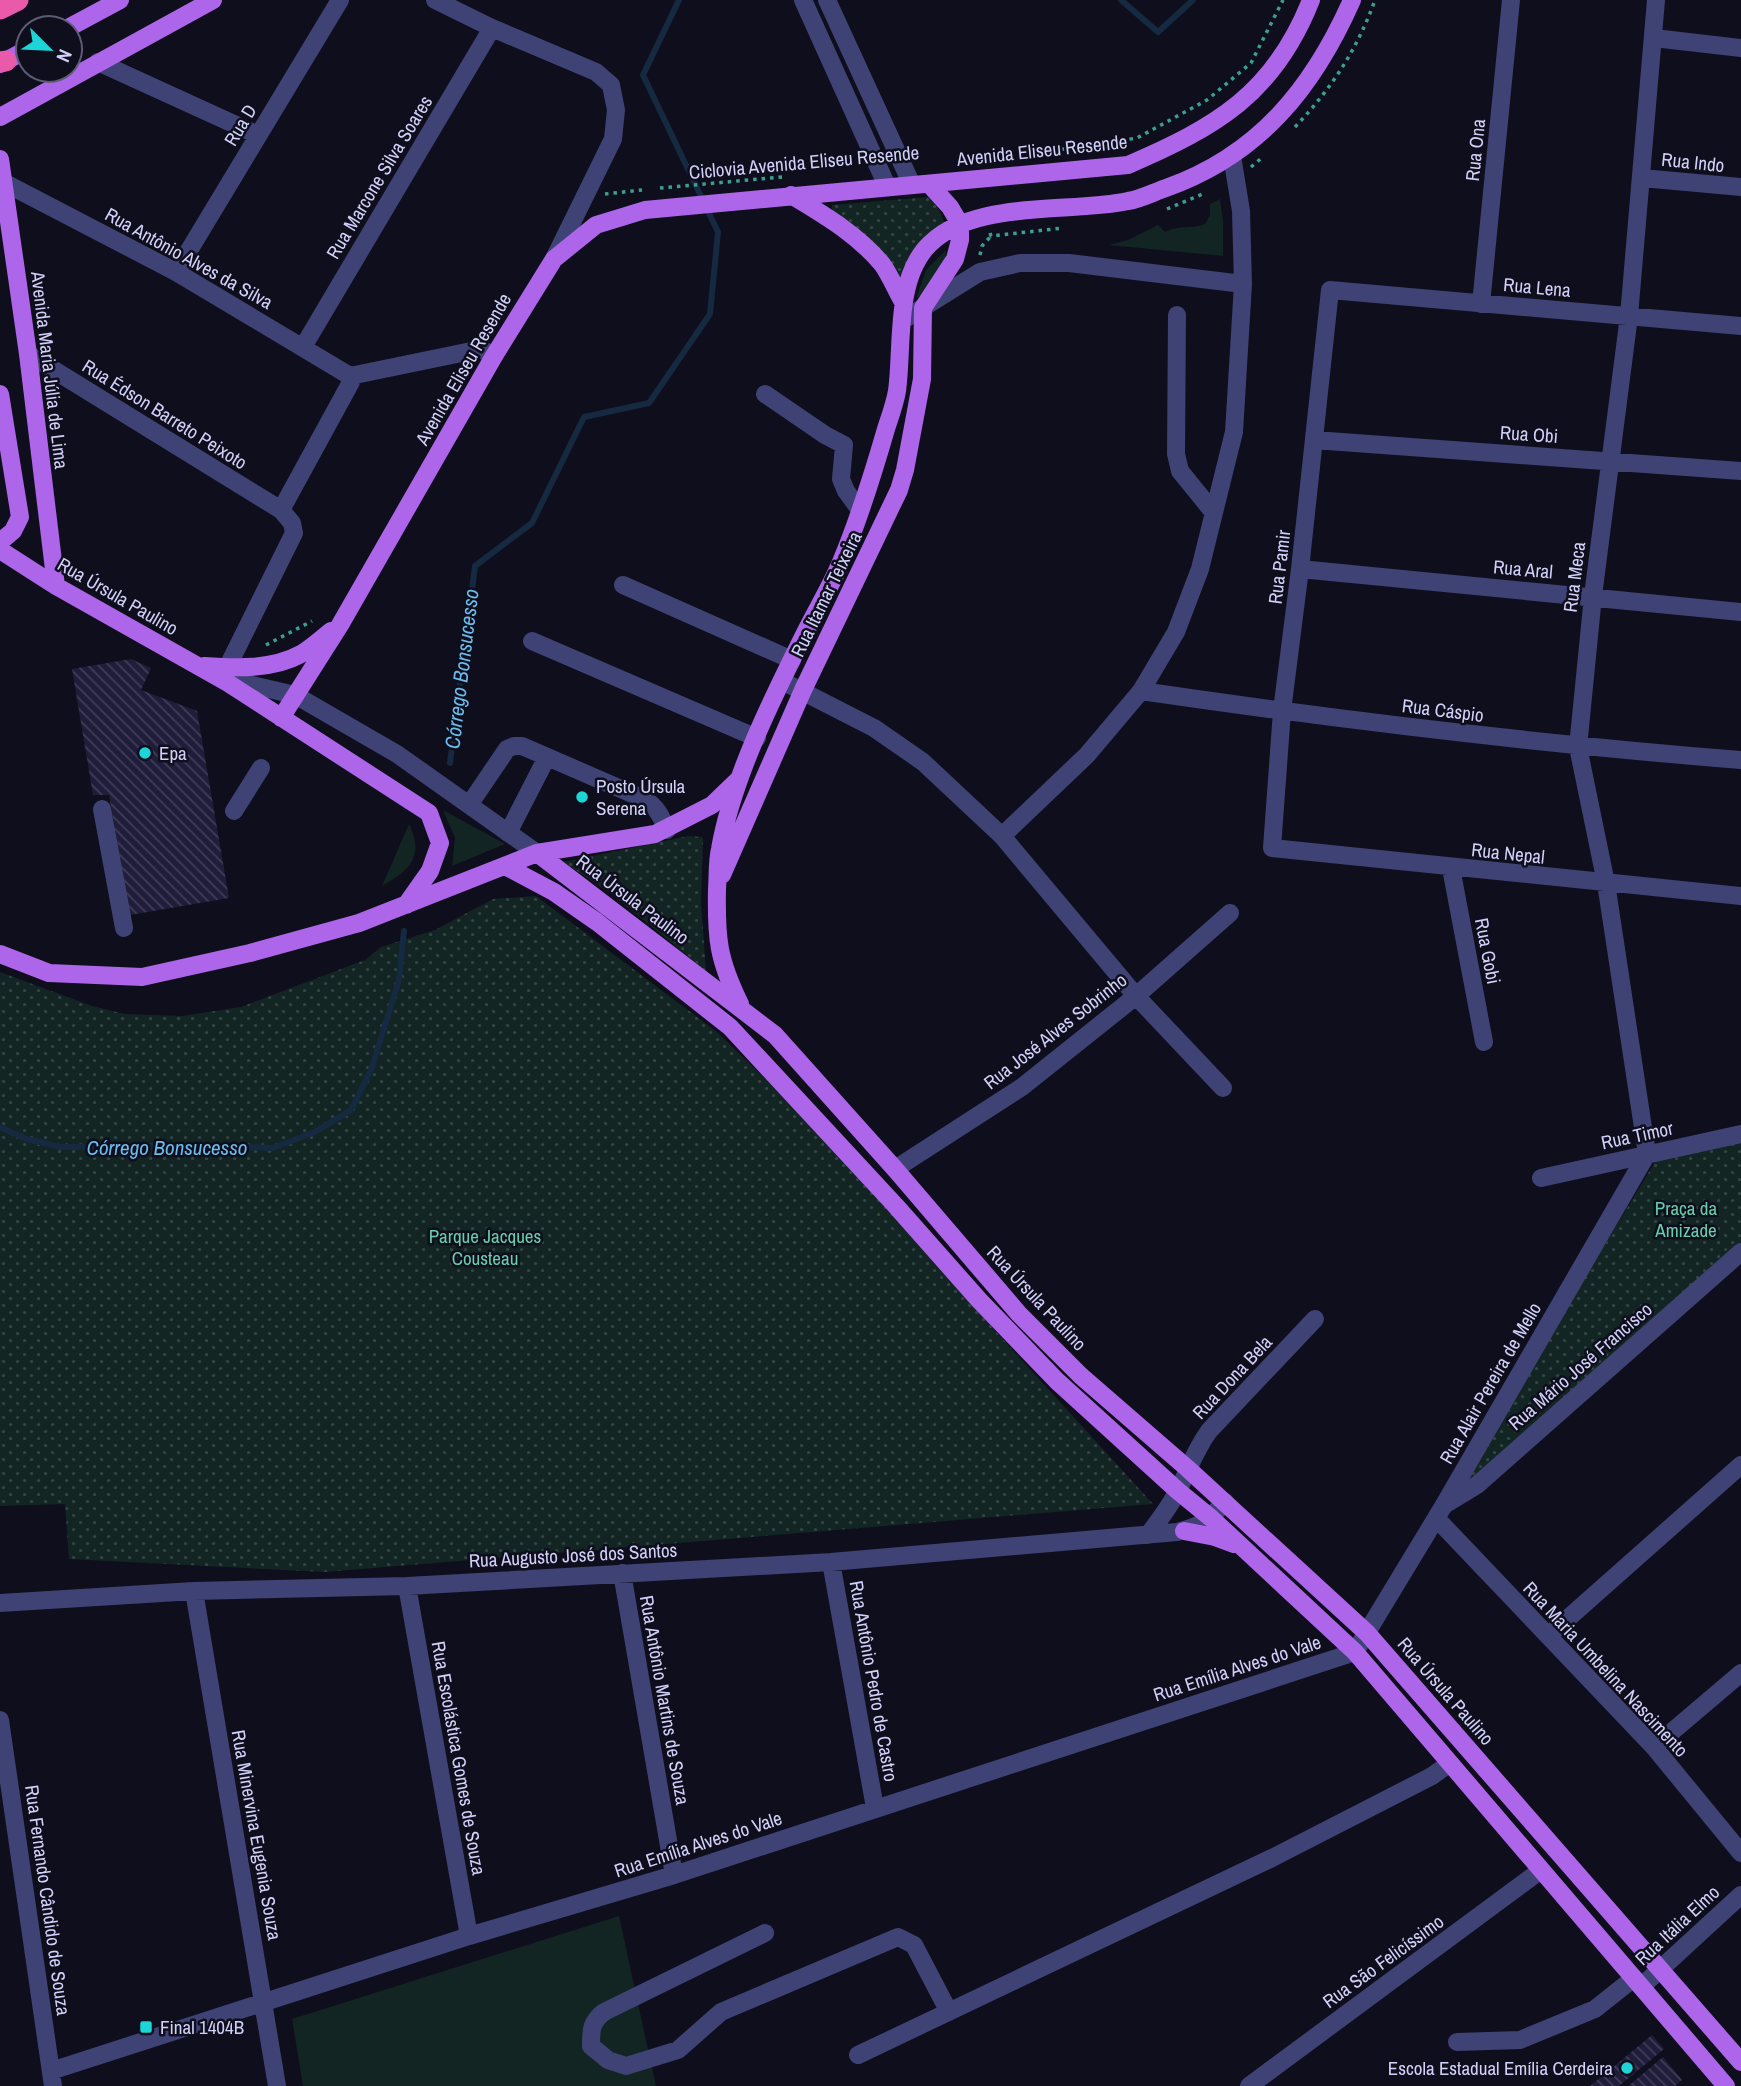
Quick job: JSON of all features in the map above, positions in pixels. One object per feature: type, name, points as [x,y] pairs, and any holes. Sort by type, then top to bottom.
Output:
[{"type":"highway","points":[[0,9],[18,0]]},
{"type":"main road","points":[[84,19],[120,0]]},
{"type":"main road","points":[[0,117],[213,0]]},
{"type":"main road","name":"Avenida Eliseu Resende","points":[[281,718],[340,625],[494,356],[554,259],[596,225],[645,210],[1128,165],[1179,143],[1222,118],[1260,84],[1285,55],[1311,0]]},
{"type":"main road","points":[[903,302],[912,274],[925,249],[960,224],[986,215],[1129,201],[1188,180],[1232,156],[1272,124],[1300,90],[1334,39],[1352,0]]},
{"type":"main road","name":"Avenida Maria Júlia de Lima","points":[[0,159],[28,354],[56,586]]},
{"type":"main road","points":[[921,184],[950,207],[960,224],[960,240],[955,259],[923,308]]},
{"type":"main road","points":[[791,195],[856,238],[883,265],[903,302]]},
{"type":"main road","name":"Rua Itamar Teixeira","points":[[742,1008],[724,971],[716,934],[719,850],[738,779],[792,660],[841,563],[860,510],[897,394],[903,302]]},
{"type":"main road","name":"Rua Itamar Teixeira","points":[[717,885],[803,690],[899,490],[922,379],[923,308]]},
{"type":"main road","points":[[0,394],[20,517],[13,531],[0,542]]},
{"type":"main road","name":"Rua Úrsula Paulino","points":[[0,550],[56,586],[198,665],[222,672]]},
{"type":"main road","points":[[222,672],[279,663],[301,654],[340,625]]},
{"type":"main road","points":[[222,672],[281,718],[429,813],[440,843],[430,872],[406,905]]},
{"type":"main road","name":"Rua Itamar Teixeira","points":[[0,954],[49,973],[142,977],[250,953],[359,923],[537,853],[667,830],[712,805],[738,779]]},
{"type":"main road","name":"Rua Úrsula Paulino","points":[[537,853],[775,1035],[895,1169],[1019,1314],[1081,1376],[1225,1502],[1367,1633],[1741,2063]]},
{"type":"main road","name":"Rua Úrsula Paulino","points":[[505,866],[554,892],[597,922],[730,1027],[979,1300],[1057,1381],[1178,1492],[1211,1518],[1355,1652],[1726,2086]]},
{"type":"main road","points":[[1184,1531],[1215,1537],[1243,1548]]},
{"type":"street","name":"Rua D","points":[[176,272],[340,0]]},
{"type":"street","points":[[435,0],[492,28],[596,72],[611,85],[616,110],[613,139],[554,259]]},
{"type":"street","points":[[803,0],[887,186]]},
{"type":"street","points":[[827,0],[921,184]]},
{"type":"street","name":"Rua Ona","points":[[1480,304],[1511,0]]},
{"type":"street","name":"Rua Meca","points":[[1647,1154],[1606,883],[1578,747],[1593,597],[1629,316],[1656,0]]},
{"type":"street","name":"Rua Marcone Silva Soares","points":[[303,347],[492,28]]},
{"type":"street","points":[[1654,38],[1741,48]]},
{"type":"street","points":[[98,62],[258,135]]},
{"type":"street","points":[[1002,836],[1087,755],[1141,691],[1176,632],[1200,569],[1234,432],[1243,284],[1241,211],[1232,156]]},
{"type":"street","name":"Rua Indo","points":[[1642,178],[1741,187]]},
{"type":"street","name":"Rua Antônio Alves da Silva","points":[[5,183],[176,272],[349,376]]},
{"type":"street","points":[[903,320],[980,272],[1020,263],[1069,263],[1243,284]]},
{"type":"street","name":"Rua Lena","points":[[1330,290],[1741,326]]},
{"type":"street","name":"Rua Pamir","points":[[1272,848],[1282,711],[1330,290]]},
{"type":"street","points":[[1177,315],[1176,454],[1180,471],[1214,513]]},
{"type":"street","points":[[222,672],[294,533],[292,523],[281,510],[351,382],[349,376],[481,349],[494,356]]},
{"type":"street","name":"Rua Édson Barreto Peixoto","points":[[28,354],[281,510]]},
{"type":"street","points":[[765,394],[844,445],[841,479],[860,510]]},
{"type":"street","name":"Rua Obi","points":[[1314,440],[1741,471]]},
{"type":"street","name":"Rua Aral","points":[[1300,569],[1741,611]]},
{"type":"street","points":[[623,585],[792,660]]},
{"type":"street","points":[[533,641],[757,738]]},
{"type":"street","name":"Rua Úrsula Paulino","points":[[222,672],[295,695],[397,754],[537,853]]},
{"type":"street","points":[[782,681],[874,728],[923,762],[1002,836],[1136,996],[1223,1088]]},
{"type":"street","name":"Rua Cáspio","points":[[1141,691],[1578,747],[1741,760]]},
{"type":"street","points":[[469,805],[507,749],[522,746],[654,806],[667,830]]},
{"type":"street","points":[[508,833],[547,757]]},
{"type":"street","points":[[233,811],[261,768]]},
{"type":"street","points":[[102,809],[124,928]]},
{"type":"street","name":"Rua Nepal","points":[[1272,848],[1741,896]]},
{"type":"street","name":"Rua Gobi","points":[[1451,868],[1484,1042]]},
{"type":"street","name":"Rua José Alves Sobrinho","points":[[895,1169],[1022,1087],[1136,996],[1230,914]]},
{"type":"street","name":"Rua Timor","points":[[1541,1178],[1741,1134]]},
{"type":"street","name":"Rua Alair Pereira de Mello","points":[[1355,1652],[1647,1154]]},
{"type":"street","name":"Rua Mário José Francisco","points":[[1440,1511],[1477,1485],[1741,1252]]},
{"type":"street","name":"Rua Dona Bela","points":[[1187,1468],[1195,1450],[1209,1431],[1315,1319]]},
{"type":"street","points":[[1548,1636],[1741,1465]]},
{"type":"street","points":[[1148,1535],[1178,1492],[1187,1468]]},
{"type":"street","name":"Rua Augusto José dos Santos","points":[[0,1603],[194,1591],[408,1586],[831,1562],[1184,1531],[1198,1527],[1211,1518],[1225,1502]]},
{"type":"street","name":"Rua Maria Umbelina Nascimento","points":[[1440,1511],[1548,1636],[1654,1747],[1741,1853]]},
{"type":"street","name":"Rua Antônio Pedro de Castro","points":[[831,1562],[875,1808]]},
{"type":"street","name":"Rua Antônio Martins de Souza","points":[[622,1573],[674,1875]]},
{"type":"street","name":"Rua Escolástica Gomes de Souza","points":[[408,1586],[469,1936]]},
{"type":"street","name":"Rua Minervina Eugenia Souza","points":[[194,1591],[278,2086]]},
{"type":"street","name":"Rua Emília Alves do Vale","points":[[52,2078],[263,2001],[674,1875],[1355,1652]]},
{"type":"street","points":[[1654,1747],[1741,1673]]},
{"type":"street","name":"Rua Fernando Cândido de Souza","points":[[0,1720],[52,2078]]},
{"type":"street","points":[[858,2055],[1272,1858],[1432,1776],[1450,1763]]},
{"type":"street","name":"Rua São Felicíssimo","points":[[1249,2086],[1541,1870]]},
{"type":"street","name":"Rua Itália Elmo","points":[[1457,2042],[1520,2040],[1595,2008],[1660,1970],[1741,1895]]},
{"type":"street","points":[[765,1933],[604,2012],[590,2029],[591,2046],[600,2056],[626,2066],[678,2050],[721,2012],[898,1937],[914,1945],[950,2012]]},
{"type":"path","points":[[1031,154],[1137,138],[1207,100],[1251,63],[1283,0]]},
{"type":"path","name":"Ciclovia Avenida Eliseu Resende","points":[[642,190],[794,176]]},
{"type":"green space","points":[[929,197],[937,206],[944,222],[918,247],[900,278],[861,232],[832,211],[832,205]]},
{"type":"green space","points":[[1220,199],[1223,256],[1109,245],[1128,240],[1158,225],[1165,232],[1205,224],[1210,215],[1210,204]]},
{"type":"green space","points":[[946,250],[944,264],[937,278],[928,290],[916,298],[926,270]]},
{"type":"green space","points":[[443,810],[505,844],[452,866],[455,838]]},
{"type":"green space","points":[[409,824],[415,846],[412,862],[400,875],[382,886]]},
{"type":"green space","points":[[688,836],[703,837],[701,903],[706,971],[614,896],[564,862]]},
{"type":"green space","name":"Parque Jacques Cousteau","points":[[536,896],[717,1032],[868,1178],[997,1333],[1153,1504],[325,1572],[69,1559],[65,1504],[0,1506],[0,972],[92,1006],[125,1014],[182,1016],[241,1007],[365,960],[381,947],[435,930],[493,899]]},
{"type":"green space","name":"Praça da Amizade","points":[[1741,1139],[1741,1244],[1453,1496],[1658,1157]]},
{"type":"green space","points":[[619,1916],[656,2086],[303,2086],[292,2019]]},
{"type":"building","name":"Epa","points":[[131,659],[151,668],[141,690],[197,711],[229,898],[130,915],[109,795],[93,795],[72,669]]},
{"type":"building","name":"Escola Estadual Emília Cerdeira","points":[[1652,2035],[1664,2049],[1619,2086],[1590,2086]]},
{"type":"building","name":"Escola Estadual Emília Cerdeira","points":[[1663,2057],[1682,2080],[1675,2086],[1628,2086]]},
{"type":"waterway","name":"Córrego Bonsucesso","points":[[450,763],[475,566],[532,523],[584,417],[649,403],[710,314],[718,232],[643,75],[679,0]]},
{"type":"waterway","name":"Córrego Bonsucesso","points":[[1121,0],[1158,32],[1193,0]]},
{"type":"waterway","name":"Córrego Bonsucesso","points":[[0,1127],[26,1139],[61,1147],[273,1148],[315,1132],[351,1110],[371,1070],[399,980],[404,931]]},
{"type":"place","name":"Epa","points":[[145,753]]},
{"type":"place","name":"Posto Úrsula Serena","points":[[582,797]]},
{"type":"place","name":"Final 1404B","points":[[146,2027]]},
{"type":"place","name":"Escola Estadual Emília Cerdeira","points":[[1627,2068]]}]
